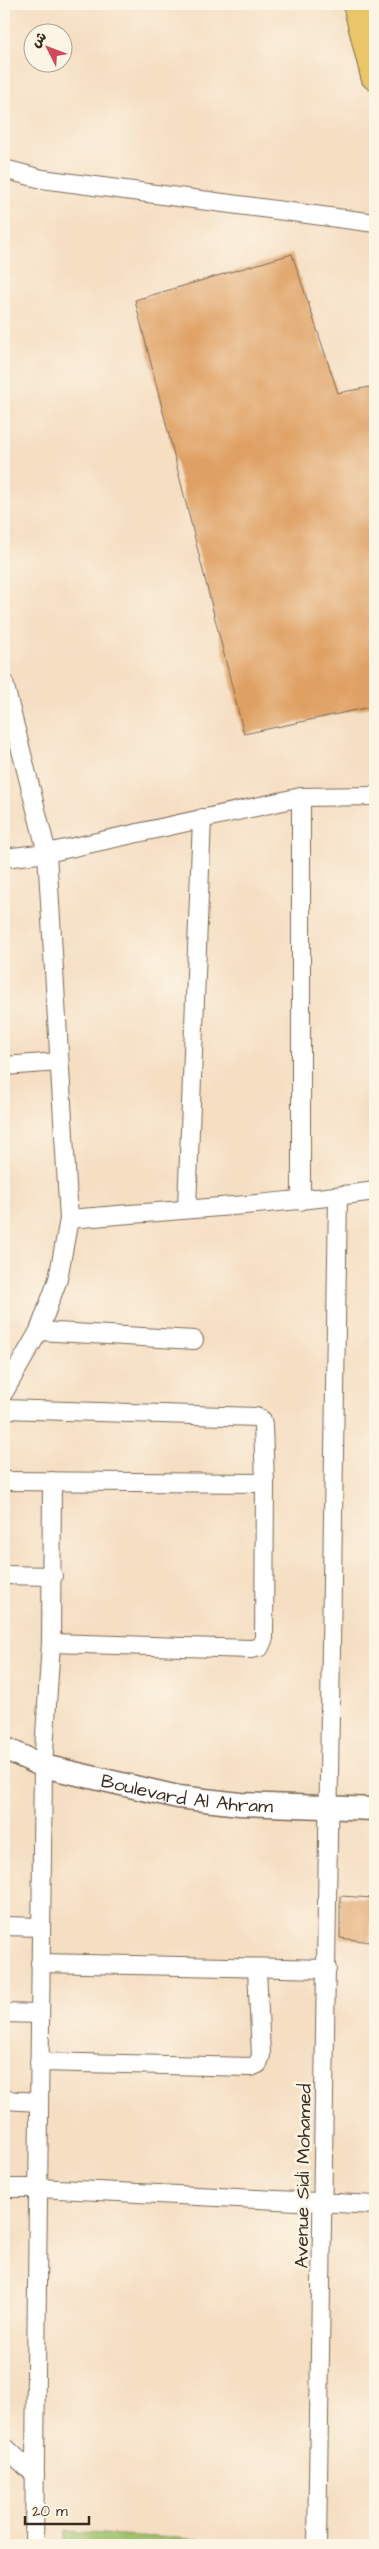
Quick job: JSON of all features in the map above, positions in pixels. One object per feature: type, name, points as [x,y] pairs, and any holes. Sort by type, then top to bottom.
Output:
[{"type":"highway","points":[[365,18],[375,76]]},
{"type":"street","points":[[4,169],[42,179],[375,222]]},
{"type":"street","points":[[4,684],[10,730],[47,853],[69,1219],[58,1279],[39,1330],[4,1392]]},
{"type":"street","points":[[4,858],[47,853],[301,797],[375,796]]},
{"type":"street","points":[[301,797],[301,1201]]},
{"type":"street","points":[[188,1208],[202,818]]},
{"type":"street","points":[[4,1066],[59,1062]]},
{"type":"street","points":[[69,1219],[188,1208],[301,1201],[375,1191]]},
{"type":"street","name":"Avenue Sidi Mohamed","points":[[317,2545],[330,1808],[338,1196]]},
{"type":"street","points":[[39,1330],[194,1340]]},
{"type":"street","points":[[4,1409],[256,1417],[262,1420],[265,1483],[264,1638],[260,1647],[251,1650],[51,1643]]},
{"type":"street","points":[[4,1481],[265,1483]]},
{"type":"street","points":[[34,2545],[43,1766],[51,1643],[53,1576],[52,1481]]},
{"type":"street","points":[[4,1575],[53,1576]]},
{"type":"street","name":"Boulevard Al Ahram","points":[[4,1748],[43,1766],[178,1797],[240,1804],[375,1809]]},
{"type":"street","points":[[4,1926],[41,1927]]},
{"type":"street","points":[[40,1963],[327,1969]]},
{"type":"street","points":[[39,2062],[251,2067],[258,2064],[261,2055],[257,1968]]},
{"type":"street","points":[[4,2013],[40,2014]]},
{"type":"street","points":[[4,2100],[39,2102]]},
{"type":"street","points":[[4,2188],[38,2188],[375,2205]]},
{"type":"street","points":[[4,2446],[35,2475]]},
{"type":"green space","points":[[65,2532],[283,2544],[283,2545],[65,2545]]},
{"type":"building","points":[[292,254],[338,393],[375,386],[375,706],[244,734],[135,300]]},
{"type":"building","points":[[340,1896],[373,1898],[370,1942],[340,1938]]}]
